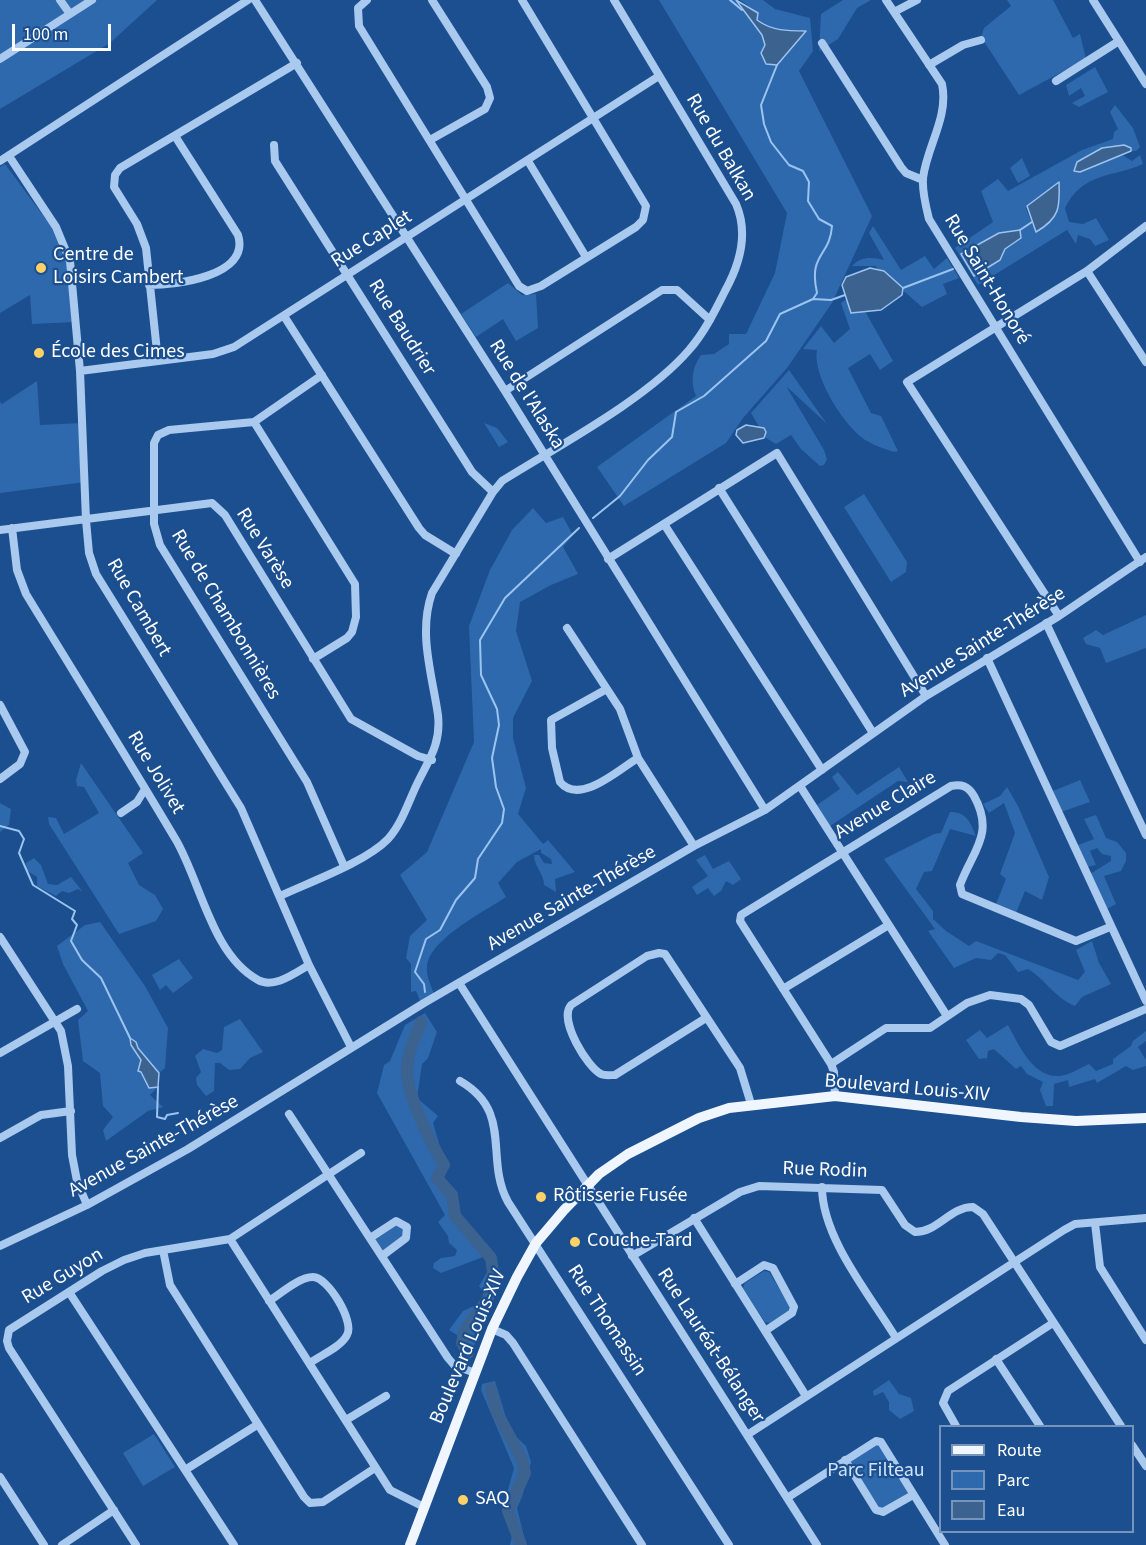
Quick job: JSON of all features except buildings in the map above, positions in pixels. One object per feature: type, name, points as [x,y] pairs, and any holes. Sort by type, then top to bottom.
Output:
[{"type":"main road","name":"Boulevard Louis-XIV","points":[[410,1545],[492,1329],[536,1244],[599,1174],[657,1138],[729,1107],[834,1096],[1076,1121],[1146,1118]]},
{"type":"street","points":[[60,0],[70,14]]},
{"type":"street","points":[[0,59],[92,0]]},
{"type":"street","points":[[0,161],[248,0]]},
{"type":"street","name":"Rue de l'Alaska","points":[[255,0],[505,391],[765,810]]},
{"type":"street","points":[[367,0],[358,8],[359,26],[465,201],[519,286],[527,291],[540,286],[636,227],[646,214],[644,198],[592,120],[522,0]]},
{"type":"street","points":[[430,140],[485,109],[490,98],[487,87],[432,0]]},
{"type":"street","name":"Rue du Balkan","points":[[280,896],[380,846],[389,837],[432,760],[439,729],[426,622],[432,593],[501,481],[614,411],[676,363],[690,349],[710,320],[733,277],[742,249],[742,217],[614,0]]},
{"type":"street","name":"Rue Saint-Honoré","points":[[886,0],[942,84],[945,96],[943,112],[923,180],[929,219],[994,327],[1143,560]]},
{"type":"street","points":[[894,12],[917,0]]},
{"type":"street","points":[[1093,0],[1146,84]]},
{"type":"street","points":[[929,65],[963,45],[981,40]]},
{"type":"street","points":[[1056,81],[1119,41]]},
{"type":"street","points":[[822,43],[901,167],[906,173],[923,180]]},
{"type":"street","points":[[158,362],[143,236],[114,181],[120,168],[297,63]]},
{"type":"street","name":"Rue Caplet","points":[[81,370],[213,354],[234,347],[659,76]]},
{"type":"street","points":[[150,285],[171,285],[206,277],[235,259],[240,245],[238,235],[175,136]]},
{"type":"street","name":"Rue Baudrier","points":[[274,145],[275,161],[471,472],[493,492]]},
{"type":"street","name":"Rue Cambert","points":[[9,156],[56,227],[67,253],[73,278],[81,370],[86,520],[89,553],[96,574],[241,808],[309,965],[351,1047]]},
{"type":"street","points":[[528,161],[586,257]]},
{"type":"street","points":[[1059,615],[907,381],[1087,271],[1146,226]]},
{"type":"street","points":[[1087,271],[1146,362]]},
{"type":"street","points":[[505,391],[662,290],[677,290],[710,320]]},
{"type":"street","points":[[284,316],[419,528],[425,535],[456,554]]},
{"type":"street","name":"Rue de Chambonnières","points":[[322,375],[254,422],[169,430],[159,435],[154,443],[155,512],[156,533],[160,545],[307,782],[344,866]]},
{"type":"street","points":[[254,422],[355,584],[356,617],[352,632],[313,659]]},
{"type":"street","points":[[608,559],[777,453],[926,696]]},
{"type":"street","points":[[719,488],[873,733]]},
{"type":"street","name":"Rue Varèse","points":[[0,530],[212,503],[219,507],[351,719],[418,756],[432,760]]},
{"type":"street","points":[[664,524],[822,770]]},
{"type":"street","name":"Rue Jolivet","points":[[12,528],[17,570],[26,594],[178,843],[230,954],[261,982],[272,982],[309,965]]},
{"type":"street","name":"Avenue Sainte-Thérèse","points":[[0,1246],[87,1205],[241,1118],[351,1047],[459,983],[694,846],[765,810],[926,696],[1059,615],[1143,560]]},
{"type":"street","points":[[1046,623],[1146,835]]},
{"type":"street","points":[[567,628],[605,690],[620,709],[638,758],[694,846]]},
{"type":"street","points":[[987,658],[1146,1001]]},
{"type":"street","points":[[605,690],[551,720],[552,748],[560,782],[572,790],[585,790],[638,758]]},
{"type":"street","points":[[0,705],[25,752],[20,764],[0,779]]},
{"type":"street","name":"Avenue Claire","points":[[783,989],[740,921],[741,915],[842,851],[951,786],[960,784],[966,787],[975,798],[984,829],[960,885],[963,894],[1076,941],[1110,927]]},
{"type":"street","points":[[800,786],[887,926],[947,1016]]},
{"type":"street","points":[[121,813],[137,802],[145,789]]},
{"type":"street","points":[[834,1096],[834,1072],[831,1064],[783,989],[887,926]]},
{"type":"street","points":[[0,937],[55,1022],[66,1052],[74,1170],[87,1205]]},
{"type":"street","points":[[706,1018],[615,1075],[609,1076],[594,1069],[568,1029],[566,1014],[571,1005],[647,956],[659,952],[668,959],[740,1068],[751,1104]]},
{"type":"street","name":"Rue Lauréat-Bélanger","points":[[459,983],[814,1544]]},
{"type":"street","points":[[831,1064],[886,1028],[930,1028],[979,998],[990,995],[1013,996],[1029,1005],[1051,1042],[1060,1046],[1146,1009]]},
{"type":"street","points":[[0,1053],[78,1009]]},
{"type":"street","name":"Rue Thomassin","points":[[460,1081],[476,1090],[492,1117],[497,1134],[501,1188],[729,1545]]},
{"type":"street","points":[[0,1138],[41,1115],[71,1111]]},
{"type":"street","points":[[288,1114],[448,1359],[454,1365],[476,1373]]},
{"type":"street","name":"Rue Guyon","points":[[136,1545],[7,1341],[9,1330],[124,1260],[163,1250],[230,1239],[362,1153]]},
{"type":"street","name":"Rue Rodin","points":[[632,1256],[740,1192],[759,1186],[882,1190],[905,1225],[915,1232],[928,1230],[960,1209],[974,1207],[982,1214],[1013,1262]]},
{"type":"street","points":[[822,1187],[822,1207],[830,1230],[896,1338]]},
{"type":"street","points":[[694,1218],[806,1396]]},
{"type":"street","points":[[747,1435],[1075,1224],[1146,1218]]},
{"type":"street","points":[[370,1238],[396,1221],[407,1227],[406,1238],[382,1256]]},
{"type":"street","points":[[1095,1223],[1100,1267],[1146,1340]]},
{"type":"street","points":[[230,1239],[390,1490],[424,1507]]},
{"type":"street","points":[[163,1250],[170,1285],[304,1497],[310,1503],[323,1502],[375,1468]]},
{"type":"street","points":[[1013,1262],[1120,1425]]},
{"type":"street","points":[[735,1284],[764,1265],[773,1268],[794,1307],[792,1313],[765,1331]]},
{"type":"street","points":[[269,1301],[306,1278],[318,1278],[327,1284],[347,1317],[349,1333],[310,1363]]},
{"type":"street","points":[[69,1292],[234,1545]]},
{"type":"street","points":[[955,1425],[944,1409],[945,1395],[1053,1323]]},
{"type":"street","points":[[492,1329],[506,1335],[513,1343],[642,1545]]},
{"type":"street","points":[[996,1359],[1039,1425]]},
{"type":"street","points":[[346,1420],[386,1396]]},
{"type":"street","points":[[185,1470],[257,1425]]},
{"type":"street","points":[[787,1498],[876,1441],[881,1442],[945,1545]]},
{"type":"street","points":[[1134,1447],[1146,1466]]},
{"type":"street","points":[[845,1460],[876,1510],[883,1512],[912,1495]]},
{"type":"street","points":[[2,1483],[44,1545]]},
{"type":"street","points":[[62,1545],[114,1510]]},
{"type":"green space","points":[[0,0],[157,0],[110,43],[0,109]]},
{"type":"green space","points":[[659,0],[736,0],[762,35],[765,45],[761,53],[766,64],[777,65],[806,31],[768,26],[757,20],[758,13],[740,0],[763,0],[775,9],[810,18],[813,51],[799,71],[872,216],[832,303],[787,368],[743,418],[726,443],[624,506],[597,467],[696,396],[693,375],[701,355],[714,354],[729,344],[729,334],[746,334],[775,273],[787,213]]},
{"type":"green space","points":[[843,0],[871,0],[857,8],[838,39],[819,51],[821,14]]},
{"type":"green space","points":[[1007,0],[1053,0],[1073,38],[1080,34],[1086,59],[1019,95],[981,37],[984,28],[1011,6]]},
{"type":"green space","points":[[1095,67],[1108,92],[1079,107],[1072,103],[1085,96],[1081,88],[1069,96],[1066,85]]},
{"type":"green space","points":[[1115,105],[1133,128],[1140,147],[1136,151],[1131,151],[1131,148],[1102,148],[1077,162],[1080,172],[1121,154],[1132,161],[1140,155],[1143,164],[1089,182],[1072,196],[1065,208],[1069,222],[1083,224],[1096,218],[1109,240],[1095,246],[1090,239],[1078,235],[1076,244],[1067,230],[978,285],[955,248],[993,222],[981,191],[998,179],[1008,191],[1082,150],[1113,139],[1114,132],[1118,129],[1110,112]],"holes":[[[1059,183],[1057,212],[1050,222],[1036,232],[1026,209],[1027,206]]]},
{"type":"green space","points":[[1022,158],[1030,176],[1018,183],[1010,168]]},
{"type":"green space","points":[[5,164],[59,237],[68,258],[75,322],[32,324],[30,295],[0,313],[0,167]]},
{"type":"green space","points":[[873,226],[901,270],[925,256],[934,269],[947,258],[959,278],[943,284],[947,294],[922,307],[875,266],[852,266],[859,260],[867,258],[884,260],[869,233]]},
{"type":"green space","points":[[508,283],[522,295],[536,294],[538,328],[516,341],[503,319],[476,337],[461,314]]},
{"type":"green space","points":[[845,300],[866,313],[893,361],[880,370],[870,354],[848,368],[871,413],[881,416],[898,451],[894,452],[870,443],[849,425],[825,387],[817,361],[817,350],[803,349],[821,326],[834,343],[850,329],[841,303]]},
{"type":"green space","points":[[789,370],[827,424],[786,386],[824,450],[827,459],[824,465],[820,466],[801,449],[791,435],[776,444],[766,438],[751,413]]},
{"type":"green space","points":[[37,381],[40,425],[82,423],[85,482],[0,493],[0,402],[2,404]]},
{"type":"green space","points":[[484,423],[497,428],[508,442],[499,447]]},
{"type":"green space","points":[[864,494],[907,562],[906,572],[891,582],[844,507]]},
{"type":"green space","points":[[533,508],[546,523],[563,517],[573,535],[563,547],[578,574],[551,585],[520,602],[516,631],[532,681],[513,718],[513,738],[526,788],[518,814],[543,844],[548,840],[575,872],[555,879],[556,892],[544,885],[536,863],[534,855],[539,855],[544,863],[552,864],[551,859],[541,853],[541,849],[517,862],[498,883],[506,897],[459,927],[437,946],[427,967],[434,994],[420,1001],[416,991],[411,992],[411,964],[406,958],[410,936],[427,920],[400,875],[427,852],[474,742],[469,626],[490,570],[512,530]]},
{"type":"green space","points":[[1146,615],[1146,648],[1106,663],[1100,648],[1086,644],[1083,638],[1096,630],[1103,635]]},
{"type":"green space","points":[[81,763],[143,853],[128,863],[139,885],[155,895],[163,909],[156,921],[119,934],[49,824],[48,817],[56,818],[64,834],[99,813],[84,787],[77,786],[76,780]]},
{"type":"green space","points":[[899,767],[908,782],[898,781],[830,826],[817,805],[840,789],[832,777],[838,772],[857,795]]},
{"type":"green space","points":[[1080,780],[1090,802],[1061,812],[1053,791]]},
{"type":"green space","points":[[1007,787],[1018,806],[1049,877],[1042,900],[1025,891],[1016,913],[996,904],[1006,879],[1000,874],[1015,833],[1004,803],[989,813],[983,804],[1000,796]]},
{"type":"green space","points":[[0,803],[11,809],[9,825],[0,832]]},
{"type":"green space","points":[[950,812],[964,816],[970,822],[976,836],[950,829],[932,871],[924,872],[916,889],[933,911],[933,919],[946,931],[969,946],[976,941],[1078,980],[1085,972],[1076,950],[1092,941],[1099,963],[1111,984],[1082,997],[1075,1006],[1062,999],[1028,969],[1018,972],[1005,955],[998,953],[991,960],[976,958],[954,968],[928,931],[935,929],[884,859],[934,834],[941,833]]},
{"type":"green space","points":[[1096,815],[1106,838],[1117,842],[1126,853],[1126,861],[1121,871],[1104,876],[1116,904],[1107,909],[1090,874],[1111,861],[1111,856],[1102,854],[1097,848],[1090,851],[1096,865],[1087,867],[1078,845],[1094,839],[1084,819]]},
{"type":"green space","points":[[705,855],[713,869],[729,861],[741,879],[733,885],[726,881],[721,891],[714,896],[708,888],[697,895],[692,887],[708,876],[696,860]]},
{"type":"green space","points":[[34,858],[41,865],[48,884],[57,885],[71,877],[83,892],[78,889],[69,893],[62,891],[56,896],[37,886],[37,877],[26,870],[26,863]]},
{"type":"green space","points":[[100,922],[145,986],[168,1028],[165,1068],[159,1073],[158,1087],[150,1095],[163,1107],[148,1111],[106,1141],[103,1130],[113,1117],[103,1106],[100,1073],[83,1061],[78,1020],[88,1011],[63,964],[57,946],[85,925]]},
{"type":"green space","points":[[179,959],[193,978],[173,993],[166,985],[160,990],[152,975]]},
{"type":"green space","points":[[425,1013],[437,1032],[428,1058],[422,1064],[417,1098],[438,1116],[433,1123],[445,1164],[442,1181],[455,1194],[461,1218],[483,1251],[483,1257],[441,1273],[433,1268],[434,1263],[441,1258],[455,1256],[457,1250],[449,1243],[448,1236],[438,1222],[445,1215],[377,1093],[384,1065],[390,1061],[405,1025]]},
{"type":"green space","points":[[240,1019],[263,1052],[250,1058],[240,1069],[229,1070],[220,1063],[215,1063],[214,1091],[206,1096],[197,1085],[196,1078],[201,1072],[195,1056],[203,1049],[217,1053],[222,1050],[224,1027]]},
{"type":"green space","points":[[1008,1025],[1027,1058],[1033,1065],[1049,1075],[1066,1075],[1089,1064],[1096,1071],[1113,1064],[1113,1059],[1146,1031],[1146,1041],[1138,1047],[1146,1060],[1146,1066],[1133,1070],[1126,1066],[1097,1083],[1095,1079],[1069,1087],[1068,1080],[1054,1084],[1053,1106],[1046,1106],[1040,1090],[1043,1082],[1027,1074],[1021,1066],[1016,1069],[994,1049],[988,1051],[987,1058],[979,1059],[966,1040],[980,1030],[987,1038]]},
{"type":"green space","points":[[396,1221],[408,1233],[382,1256],[370,1238]]},
{"type":"green space","points":[[493,1262],[500,1270],[492,1303],[479,1286]]},
{"type":"green space","points":[[764,1271],[769,1272],[790,1306],[788,1311],[770,1323],[765,1322],[743,1288],[745,1283]]},
{"type":"green space","points":[[478,1304],[485,1309],[474,1330],[475,1344],[468,1357],[461,1352],[457,1335],[449,1330],[463,1311]]},
{"type":"green space","points":[[889,1380],[899,1394],[911,1398],[914,1411],[900,1419],[889,1410],[889,1402],[883,1392],[874,1396],[873,1391]]},
{"type":"green space","points":[[495,1381],[510,1431],[526,1446],[531,1462],[517,1508],[526,1545],[510,1545],[512,1536],[502,1511],[514,1468],[481,1390],[482,1384]]},
{"type":"green space","points":[[154,1434],[175,1467],[143,1486],[123,1453]]},
{"type":"green space","name":"Parc Filteau","points":[[876,1441],[913,1495],[883,1512],[845,1460]]},
{"type":"water","points":[[736,0],[758,13],[757,20],[768,26],[806,31],[777,65],[766,64],[761,53],[765,45],[762,35]]},
{"type":"water","points":[[1124,145],[1131,148],[1131,151],[1080,172],[1074,171],[1077,162],[1102,148]]},
{"type":"water","points":[[1059,182],[1057,211],[1050,222],[1036,232],[1027,206]]},
{"type":"water","points":[[1020,230],[1021,238],[1005,249],[1000,260],[974,276],[961,254],[999,233]]},
{"type":"water","points":[[870,268],[884,271],[903,288],[902,295],[881,310],[851,313],[842,285],[846,277]]},
{"type":"water","points":[[746,425],[764,428],[766,432],[764,438],[743,443],[736,435],[737,430]]},
{"type":"water","points":[[130,1038],[136,1042],[138,1048],[159,1073],[158,1087],[149,1088],[141,1072],[138,1071],[141,1060],[131,1045]]},
{"type":"waterway","points":[[730,0],[742,10]]},
{"type":"waterway","points":[[593,518],[620,496],[648,460],[672,437],[676,412],[704,396],[766,341],[780,314],[813,299],[817,293],[815,270],[828,244],[832,226],[819,219],[808,201],[809,182],[803,171],[789,165],[771,142],[764,124],[761,105],[777,65]]},
{"type":"waterway","points":[[1020,230],[1032,222]]},
{"type":"waterway","points":[[903,288],[953,269]]},
{"type":"waterway","points":[[813,299],[831,300],[845,295]]},
{"type":"waterway","points":[[425,992],[424,984],[415,972],[426,939],[440,930],[456,900],[475,878],[478,859],[502,823],[504,809],[496,787],[492,758],[499,725],[497,709],[481,675],[480,640],[505,598],[579,528]]},
{"type":"waterway","points":[[0,826],[19,831],[24,839],[19,853],[33,885],[75,911],[72,919],[77,925],[71,941],[82,960],[101,978],[130,1038]]},
{"type":"waterway","points":[[421,1022],[407,1065],[411,1093],[444,1165],[437,1178],[452,1195],[455,1216],[491,1258],[493,1272],[488,1299],[465,1330],[462,1343],[468,1353]]},
{"type":"waterway","points":[[158,1087],[157,1117],[165,1119],[167,1115],[178,1113]]},
{"type":"waterway","points":[[491,1389],[497,1413],[521,1457],[525,1473],[508,1511],[521,1545]]},
{"type":"place","name":"Centre de Loisirs Cambert","points":[[41,268]]},
{"type":"place","name":"École des Cimes","points":[[39,353]]},
{"type":"place","name":"Rôtisserie Fusée","points":[[541,1197]]},
{"type":"place","name":"Couche-Tard","points":[[575,1242]]},
{"type":"place","name":"SAQ","points":[[463,1500]]}]
